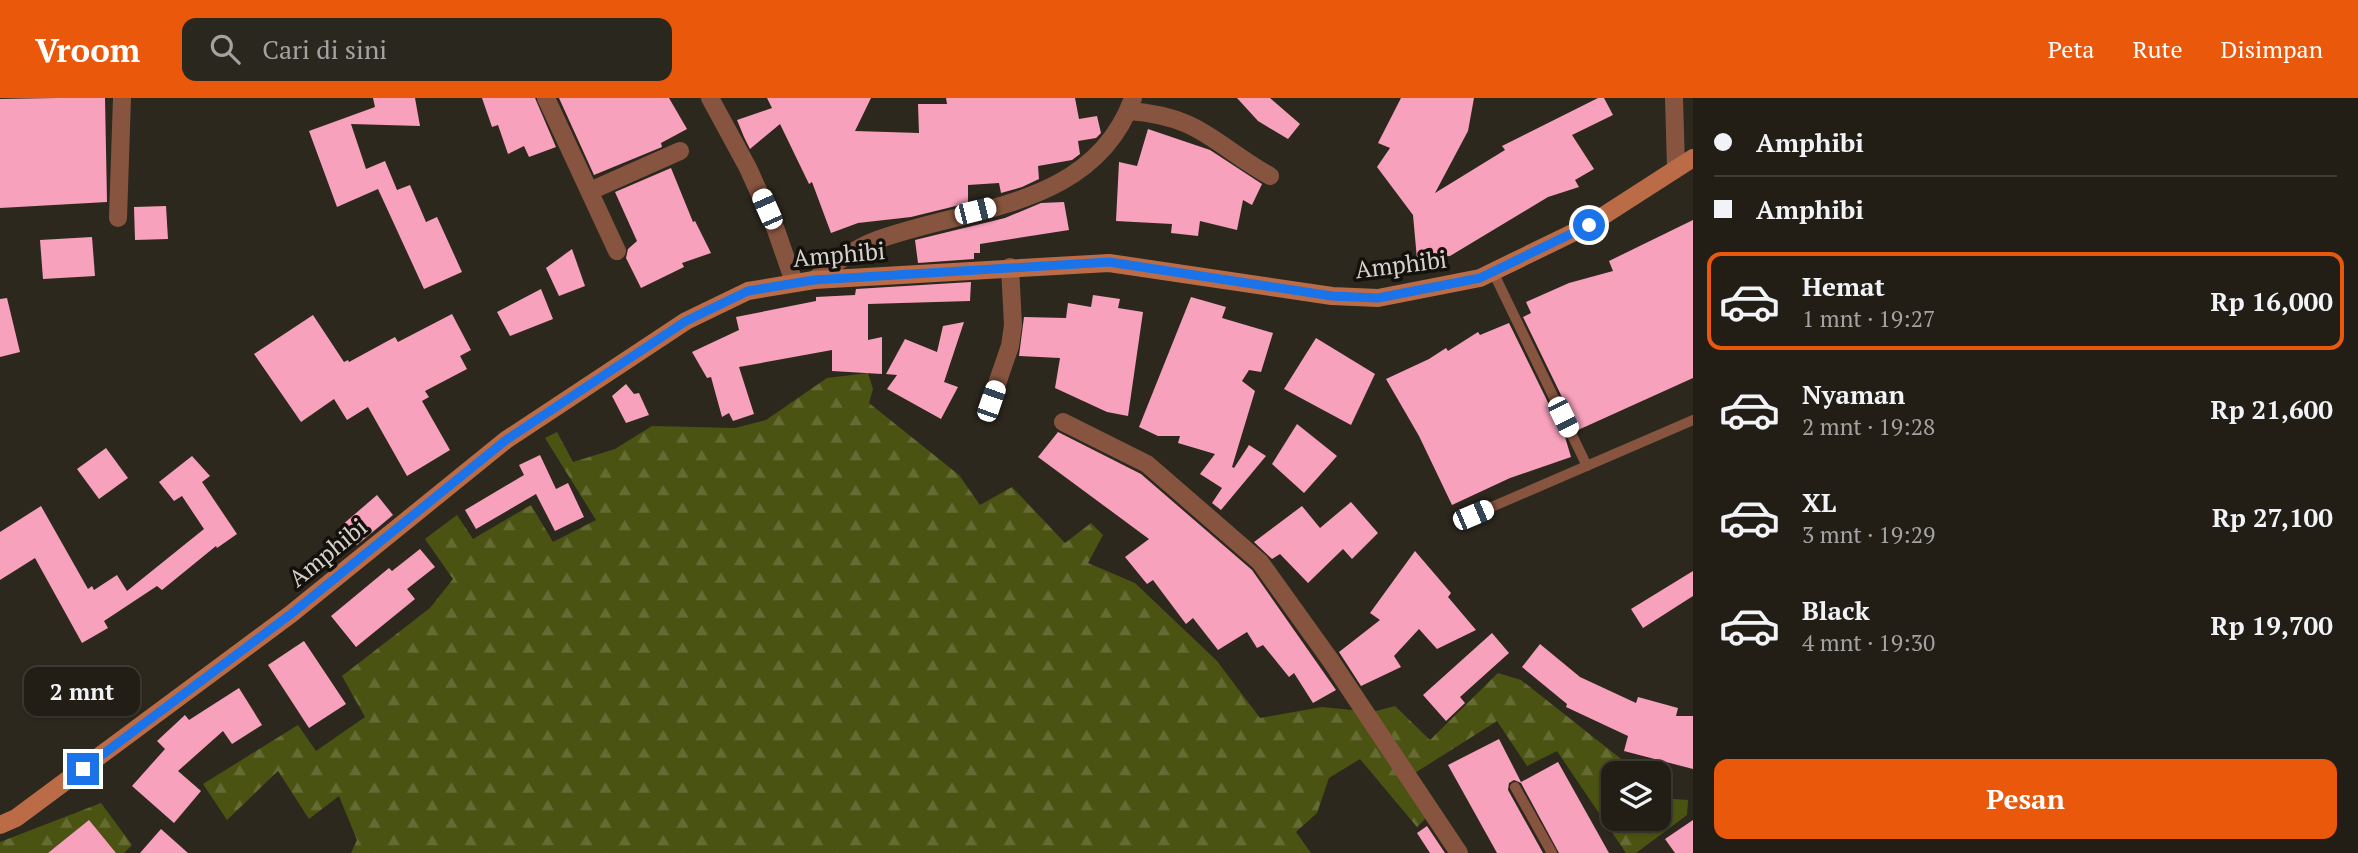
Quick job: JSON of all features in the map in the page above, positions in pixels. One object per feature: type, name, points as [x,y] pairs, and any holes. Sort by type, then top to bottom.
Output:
[{"type":"main road","name":"Amphibi","points":[[0,825],[16,818],[291,614],[506,440],[686,321],[748,291],[814,280],[1109,262],[1332,296],[1378,298],[1434,289],[1493,272],[1589,225],[1693,158]]},
{"type":"street","points":[[118,218],[122,98]]},
{"type":"street","points":[[546,98],[617,251]]},
{"type":"street","points":[[710,98],[748,167],[776,230],[794,282]]},
{"type":"street","points":[[1674,98],[1676,167]]},
{"type":"street","points":[[814,280],[847,255],[875,241],[1056,186],[1079,173],[1103,152],[1131,104],[1190,123],[1270,176]]},
{"type":"street","points":[[590,191],[680,151]]},
{"type":"street","points":[[991,401],[1010,346],[1013,325],[1010,267]]},
{"type":"street","points":[[1063,422],[1147,464],[1260,562],[1331,661],[1460,853]]},
{"type":"lane","points":[[1493,272],[1587,466]]},
{"type":"lane","points":[[1473,515],[1693,421]]},
{"type":"lane","points":[[1515,787],[1552,853]]},
{"type":"green space","points":[[868,373],[873,389],[869,403],[959,475],[980,505],[1012,487],[1065,543],[1091,523],[1103,535],[1088,563],[1135,583],[1217,661],[1260,718],[1322,707],[1372,712],[1395,706],[1430,740],[1498,673],[1521,680],[1624,761],[1601,761],[1601,816],[1557,751],[1527,766],[1497,721],[1407,778],[1429,815],[1417,827],[1360,759],[1329,778],[1317,813],[1296,832],[1311,853],[351,853],[357,840],[339,796],[309,819],[278,771],[227,820],[203,784],[298,725],[316,751],[365,717],[342,676],[430,608],[453,579],[425,539],[457,515],[473,539],[531,505],[553,542],[596,520],[545,438],[557,432],[573,462],[615,449],[652,426],[735,428],[766,420],[827,378]]},
{"type":"green space","points":[[1671,799],[1688,800],[1687,815],[1671,827]]},
{"type":"green space","points":[[101,803],[132,845],[124,853],[0,853],[0,842]]},
{"type":"green space","points":[[1611,831],[1666,831],[1636,853],[1626,853]]},
{"type":"building","points":[[105,98],[107,202],[0,208],[0,99]]},
{"type":"building","points":[[373,98],[415,98],[420,126],[351,124],[366,169],[385,161],[397,190],[410,185],[426,222],[437,217],[462,272],[424,289],[378,189],[337,207],[309,131],[375,107]]},
{"type":"building","points":[[482,98],[535,98],[556,147],[529,157],[524,146],[508,154],[498,125],[492,127]]},
{"type":"building","points":[[559,98],[669,98],[687,129],[661,143],[662,147],[594,175]]},
{"type":"building","points":[[767,98],[871,98],[855,131],[919,133],[918,104],[947,104],[946,98],[1075,98],[1079,119],[1097,116],[1101,133],[1096,138],[1078,141],[1080,154],[1072,160],[1038,166],[1039,179],[1022,187],[1001,193],[999,183],[968,185],[968,203],[911,217],[858,223],[831,233],[812,182],[809,184],[780,124],[750,149],[744,137],[737,120],[772,108]]},
{"type":"building","points":[[1237,98],[1270,98],[1300,124],[1288,139],[1258,121]]},
{"type":"building","points":[[1401,98],[1474,98],[1468,131],[1435,193],[1505,150],[1502,146],[1598,98],[1604,98],[1613,115],[1572,135],[1594,169],[1575,180],[1579,187],[1548,197],[1450,256],[1417,259],[1413,215],[1377,167],[1390,148],[1378,143]]},
{"type":"building","points":[[1148,129],[1210,150],[1262,184],[1252,205],[1243,200],[1237,230],[1200,221],[1198,236],[1171,233],[1172,224],[1116,221],[1119,162],[1137,166]]},
{"type":"building","points":[[671,168],[693,222],[695,221],[711,253],[682,263],[684,267],[641,288],[626,258],[628,249],[637,241],[615,192]]},
{"type":"building","points":[[1064,202],[1069,230],[980,244],[980,253],[974,253],[974,259],[918,263],[915,240],[1005,218],[1041,203]]},
{"type":"building","points":[[166,206],[168,239],[135,240],[134,207]]},
{"type":"building","points":[[1693,220],[1693,378],[1578,430],[1523,317],[1531,313],[1526,302],[1569,283],[1613,271],[1609,261]]},
{"type":"building","points":[[92,237],[95,276],[43,279],[40,240]]},
{"type":"building","points":[[572,249],[585,286],[559,296],[546,268]]},
{"type":"building","points":[[971,282],[970,301],[868,304],[868,340],[882,337],[882,374],[832,371],[832,350],[739,367],[754,414],[733,421],[729,413],[722,417],[711,377],[707,378],[692,352],[739,330],[736,317],[816,301],[816,297],[855,295],[856,289]]},
{"type":"building","points":[[541,289],[553,319],[510,336],[497,312]]},
{"type":"building","points":[[1093,295],[1120,299],[1118,308],[1143,312],[1128,416],[1107,412],[1055,388],[1060,358],[1019,356],[1024,317],[1066,318],[1068,303],[1091,307]]},
{"type":"building","points":[[1191,297],[1226,307],[1222,318],[1273,333],[1261,372],[1249,370],[1242,381],[1255,391],[1232,467],[1234,468],[1249,445],[1266,456],[1221,510],[1212,503],[1222,488],[1200,474],[1215,454],[1178,443],[1180,436],[1158,436],[1139,427]]},
{"type":"building","points":[[7,298],[20,352],[0,357],[0,299]]},
{"type":"building","points":[[452,314],[471,350],[460,356],[467,369],[425,391],[429,397],[422,401],[450,450],[407,476],[368,407],[347,420],[334,399],[301,422],[254,354],[313,315],[344,362],[349,362],[395,337],[398,342]]},
{"type":"building","points":[[964,322],[944,382],[958,387],[941,419],[887,389],[897,375],[886,374],[905,339],[937,352],[943,326]]},
{"type":"building","points":[[1509,323],[1565,437],[1571,457],[1510,478],[1452,505],[1419,436],[1386,379],[1446,348],[1448,351],[1478,332],[1480,335]]},
{"type":"building","points":[[1316,338],[1375,374],[1351,425],[1284,389]]},
{"type":"building","points":[[626,384],[634,394],[639,393],[649,415],[626,423],[612,396]]},
{"type":"building","points":[[1297,424],[1337,456],[1304,493],[1272,464]]},
{"type":"building","points":[[1058,432],[1141,474],[1252,570],[1336,690],[1313,703],[1294,673],[1289,677],[1263,645],[1257,648],[1247,632],[1218,650],[1193,618],[1186,624],[1153,580],[1147,584],[1125,557],[1149,539],[1038,457]]},
{"type":"building","points":[[106,448],[128,478],[99,499],[77,469]]},
{"type":"building","points":[[540,455],[556,489],[568,483],[584,517],[555,531],[536,494],[476,529],[465,510],[524,475],[519,465]]},
{"type":"building","points":[[192,456],[210,476],[202,482],[237,534],[217,548],[216,546],[162,590],[157,586],[104,621],[108,628],[82,643],[35,558],[0,580],[0,532],[41,506],[88,589],[92,586],[94,590],[117,575],[127,591],[204,529],[182,496],[174,501],[159,482]]},
{"type":"building","points":[[377,495],[393,515],[357,545],[341,526]]},
{"type":"building","points":[[1351,502],[1378,533],[1352,559],[1343,549],[1308,583],[1280,554],[1272,559],[1254,542],[1302,506],[1320,528]]},
{"type":"building","points":[[420,549],[435,567],[407,589],[415,599],[356,647],[331,616],[389,568],[392,571]]},
{"type":"building","points":[[1415,551],[1451,593],[1448,597],[1476,630],[1437,649],[1419,629],[1394,656],[1401,667],[1361,686],[1339,652],[1380,620],[1370,613]]},
{"type":"building","points":[[1693,571],[1693,596],[1643,628],[1631,609]]},
{"type":"building","points":[[1492,633],[1509,653],[1460,697],[1465,703],[1446,721],[1423,695]]},
{"type":"building","points":[[304,641],[346,704],[309,728],[268,665]]},
{"type":"building","points":[[1540,644],[1580,677],[1636,703],[1638,697],[1678,708],[1676,716],[1693,716],[1693,769],[1671,763],[1671,761],[1624,751],[1628,736],[1566,707],[1567,704],[1522,667]]},
{"type":"building","points":[[239,688],[262,725],[232,744],[223,731],[178,771],[201,791],[174,823],[132,786],[165,749],[157,741],[185,715],[189,720]]},
{"type":"building","points":[[1499,739],[1521,782],[1558,762],[1609,853],[1559,853],[1521,783],[1514,780],[1509,783],[1508,790],[1543,853],[1497,853],[1448,765]]},
{"type":"building","points":[[89,820],[116,853],[48,853]]},
{"type":"building","points":[[1693,820],[1693,853],[1675,853],[1665,839]]},
{"type":"building","points":[[1427,826],[1445,853],[1430,853],[1417,833]]},
{"type":"building","points":[[161,829],[188,853],[140,853]]},
{"type":"route","points":[[83,769],[291,614],[506,440],[686,321],[748,291],[814,280],[1109,262],[1332,296],[1378,298],[1480,278],[1589,225]]}]
